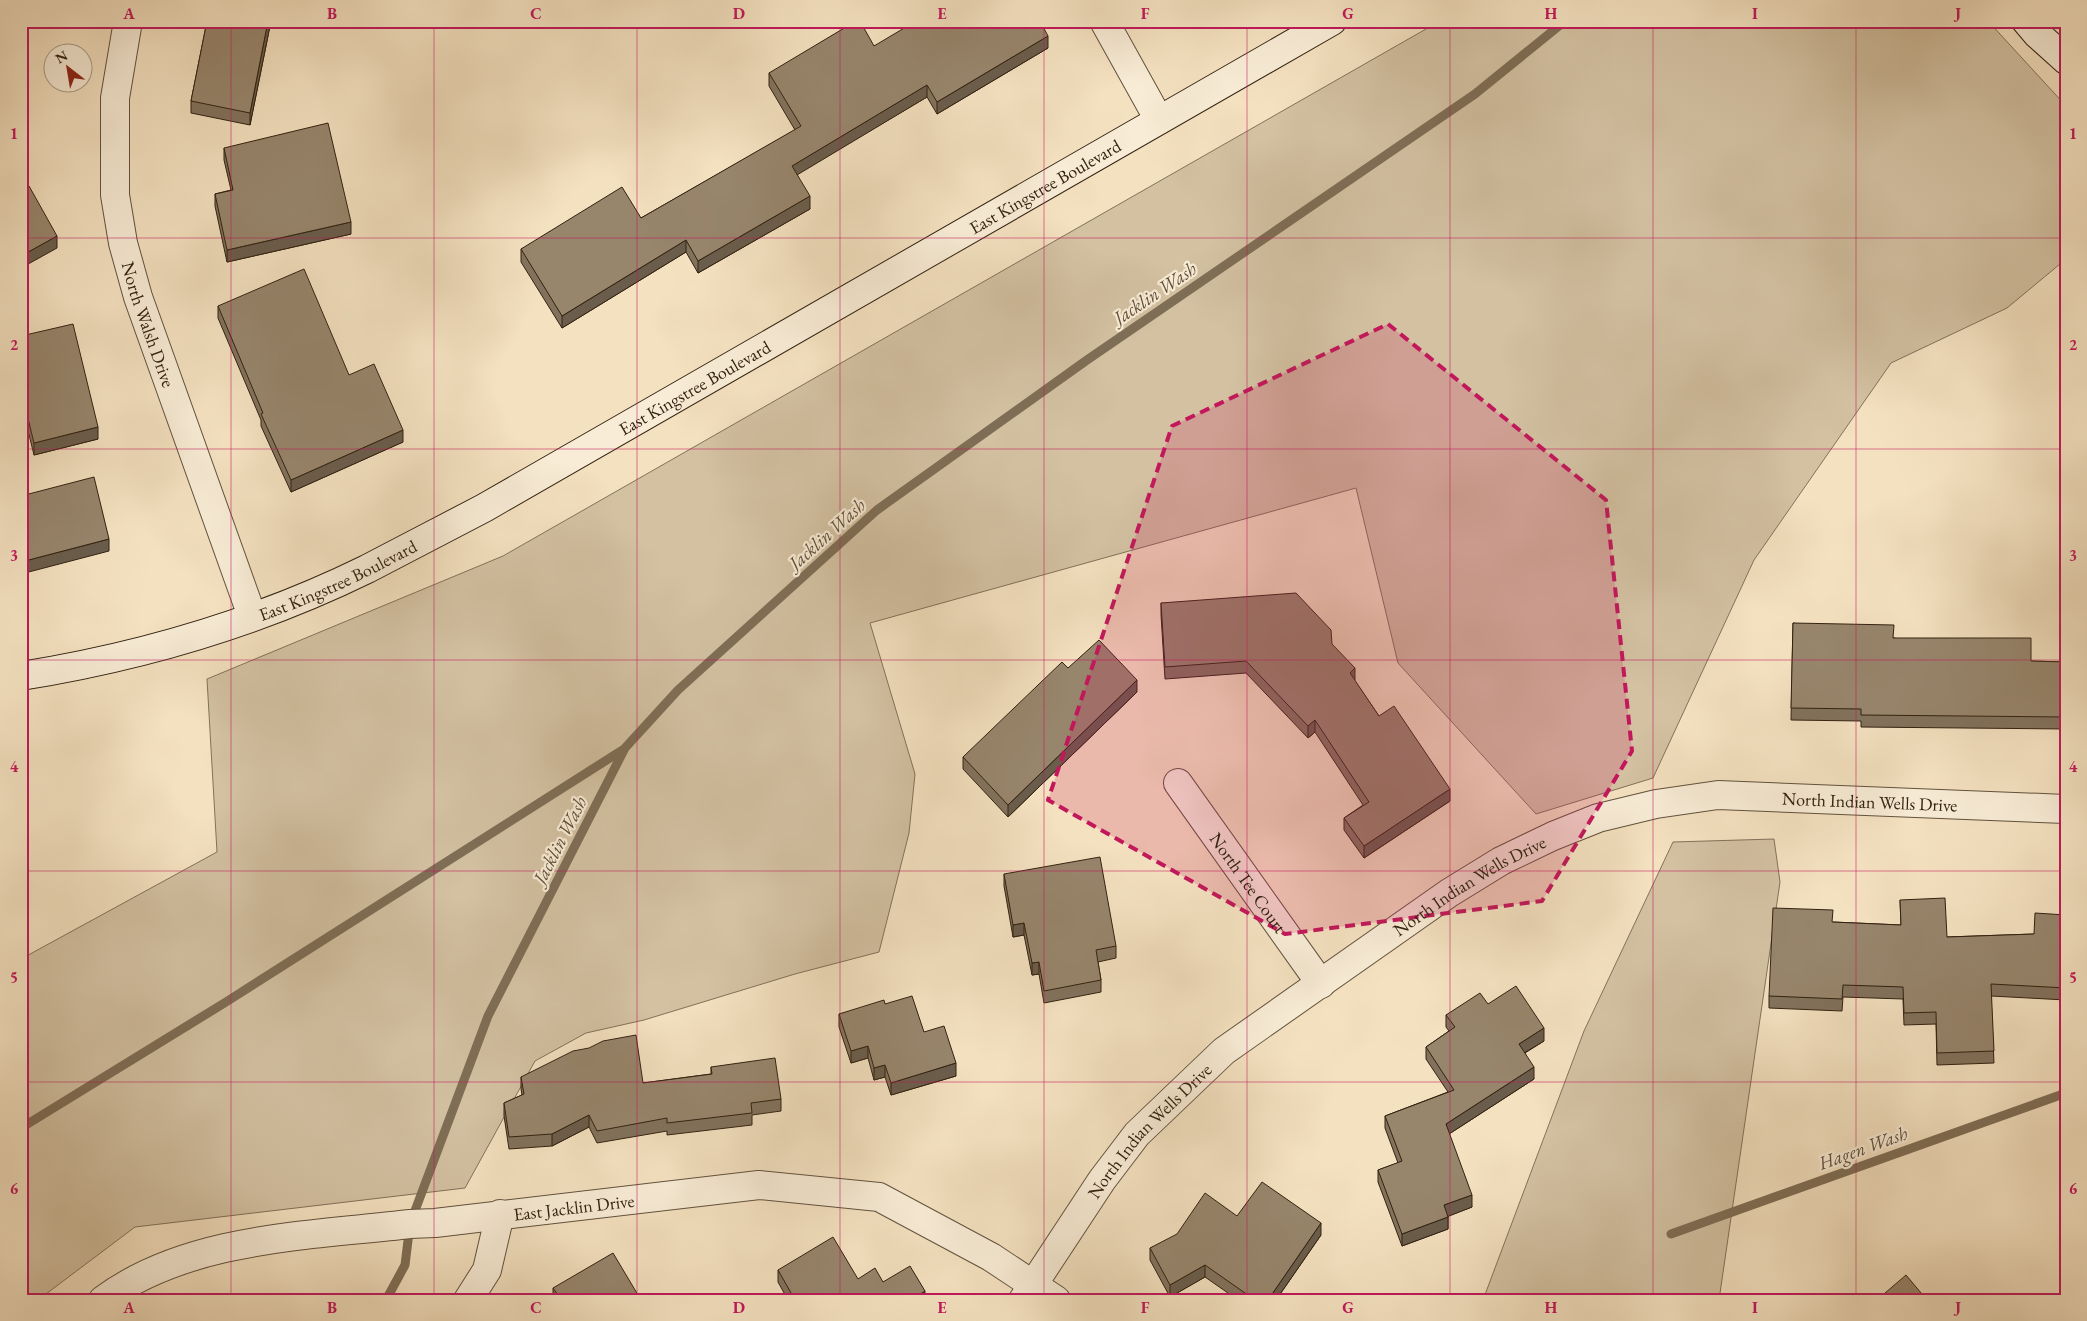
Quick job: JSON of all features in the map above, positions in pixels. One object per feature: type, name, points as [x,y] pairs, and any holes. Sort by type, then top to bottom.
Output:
[{"type":"street","name":"North Walsh Drive","points":[[128,21],[115,98],[114,131],[116,195],[124,243],[138,297],[252,616]]},
{"type":"street","points":[[1104,21],[1159,120]]},
{"type":"street","name":"East Kingstree Boulevard","points":[[21,676],[114,659],[209,631],[252,616],[365,569],[484,508],[1332,21]]},
{"type":"street","points":[[2026,21],[2037,34],[2066,60]]},
{"type":"street","name":"North Tee Court","points":[[1178,783],[1321,984]]},
{"type":"street","name":"North Indian Wells Drive","points":[[1037,1295],[1102,1180],[1136,1134],[1224,1051],[1449,893],[1501,861],[1554,836],[1598,818],[1656,804],[1718,796],[1745,795],[2066,810]]},
{"type":"street","name":"East Jacklin Drive","points":[[103,1300],[160,1267],[216,1248],[759,1185],[879,1197],[991,1257],[1037,1295]]},
{"type":"street","points":[[468,1300],[487,1270],[500,1214]]},
{"type":"highlighted area","points":[[1388,324],[1606,500],[1632,751],[1542,901],[1285,934],[1048,800],[1172,426]]},
{"type":"shaded area","points":[[1440,21],[1988,21],[2066,106],[2066,259],[2007,308],[1891,363],[1754,560],[1653,778],[1536,814],[1398,663],[1356,488],[870,623],[915,774],[909,833],[879,952],[795,974],[644,1020],[586,1033],[535,1061],[465,1188],[135,1227],[38,1300],[21,1300],[21,959],[217,852],[207,679],[503,556]]},
{"type":"shaded area","points":[[1774,839],[1780,882],[1719,1300],[1483,1300],[1584,1031],[1673,842]]},
{"type":"building","points":[[207,21],[268,21],[250,113],[191,101]]},
{"type":"building","points":[[856,21],[860,21],[874,46],[916,21],[1040,21],[1048,36],[937,102],[927,85],[792,166],[810,196],[698,261],[686,240],[562,316],[521,249],[622,187],[641,218],[801,126],[769,73]]},
{"type":"building","points":[[328,123],[351,222],[227,250],[215,194],[233,190],[224,148]]},
{"type":"building","points":[[29,186],[57,236],[21,256],[21,191]]},
{"type":"building","points":[[304,269],[349,375],[374,364],[403,430],[291,480],[261,414],[263,413],[218,306]]},
{"type":"building","points":[[73,324],[98,427],[34,443],[21,390],[21,336]]},
{"type":"building","points":[[94,477],[109,539],[21,562],[21,496]]},
{"type":"building","points":[[1296,593],[1331,630],[1332,644],[1355,668],[1350,673],[1379,716],[1394,706],[1450,789],[1364,846],[1344,818],[1369,802],[1315,720],[1308,726],[1246,661],[1165,667],[1161,603]]},
{"type":"building","points":[[1793,623],[1894,625],[1893,638],[2031,638],[2031,661],[2066,662],[2066,717],[1861,715],[1861,709],[1791,708]]},
{"type":"building","points":[[1099,640],[1137,680],[1008,805],[963,757],[1062,662],[1068,668]]},
{"type":"building","points":[[1100,857],[1116,946],[1096,950],[1101,980],[1044,991],[1039,962],[1032,963],[1024,923],[1013,925],[1004,874]]},
{"type":"building","points":[[1945,898],[1947,937],[2034,934],[2035,913],[2066,915],[2066,988],[1991,984],[1994,1051],[1937,1053],[1936,1012],[1904,1013],[1903,987],[1843,985],[1842,999],[1769,996],[1773,908],[1833,910],[1832,922],[1901,925],[1900,900]]},
{"type":"building","points":[[1516,986],[1544,1028],[1519,1044],[1534,1067],[1446,1124],[1472,1195],[1444,1205],[1448,1217],[1402,1234],[1378,1170],[1402,1161],[1385,1116],[1454,1090],[1426,1047],[1455,1027],[1446,1015],[1480,993],[1488,1004]]},
{"type":"building","points":[[912,996],[924,1032],[944,1026],[956,1063],[891,1083],[885,1065],[874,1068],[868,1046],[851,1051],[839,1014],[884,1000],[885,1004]]},
{"type":"building","points":[[636,1035],[643,1083],[712,1074],[711,1067],[775,1058],[781,1099],[751,1103],[752,1113],[667,1123],[667,1118],[597,1131],[589,1115],[552,1134],[509,1137],[504,1103],[524,1094],[521,1077],[573,1051],[589,1048],[603,1041]]},
{"type":"building","points":[[1262,1182],[1321,1223],[1268,1300],[1255,1300],[1205,1265],[1170,1285],[1150,1248],[1177,1234],[1205,1193],[1237,1216]]},
{"type":"building","points":[[833,1237],[858,1279],[875,1268],[883,1282],[910,1266],[925,1291],[911,1300],[795,1300],[778,1270]]},
{"type":"building","points":[[613,1253],[641,1300],[550,1300],[558,1295],[553,1288]]},
{"type":"building","points":[[1906,1275],[1927,1300],[1877,1300]]},
{"type":"waterway","name":"Jacklin Wash","points":[[386,1300],[405,1265],[410,1224],[488,1016],[625,748],[678,690],[877,510],[1087,360],[1475,94],[1565,21]]},
{"type":"waterway","points":[[21,1128],[226,1002],[624,749]]},
{"type":"waterway","name":"Hagen Wash","points":[[1671,1234],[2066,1093]]}]
